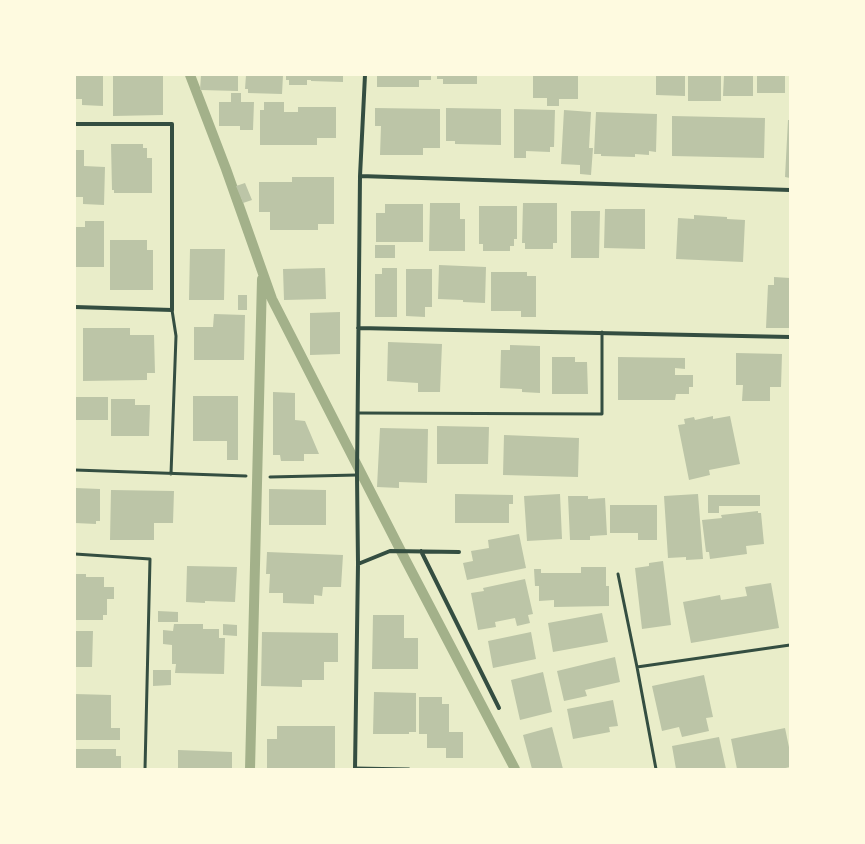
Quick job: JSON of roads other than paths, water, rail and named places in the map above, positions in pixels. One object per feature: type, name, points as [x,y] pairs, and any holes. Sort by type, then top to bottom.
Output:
[{"type":"street","points":[[355,769],[358,564],[357,475],[360,176],[365,75]]},
{"type":"street","points":[[75,124],[172,124],[172,310],[75,307]]},
{"type":"street","points":[[360,176],[790,190]]},
{"type":"street","points":[[358,328],[790,336]]},
{"type":"street","points":[[358,564],[390,551],[459,552]]},
{"type":"street","points":[[421,551],[499,708]]},
{"type":"lane","points":[[171,474],[176,336],[172,310]]},
{"type":"lane","points":[[358,413],[602,414],[602,332]]},
{"type":"lane","points":[[75,470],[246,476]]},
{"type":"lane","points":[[270,477],[357,475]]},
{"type":"lane","points":[[75,554],[150,559],[145,769]]},
{"type":"lane","points":[[618,574],[656,769]]},
{"type":"lane","points":[[637,667],[790,645]]},
{"type":"lane","points":[[355,769],[409,769]]},
{"type":"waterway","points":[[190,75],[226,169],[272,299],[405,559],[515,769]]},
{"type":"waterway","points":[[250,769],[262,279]]}]
